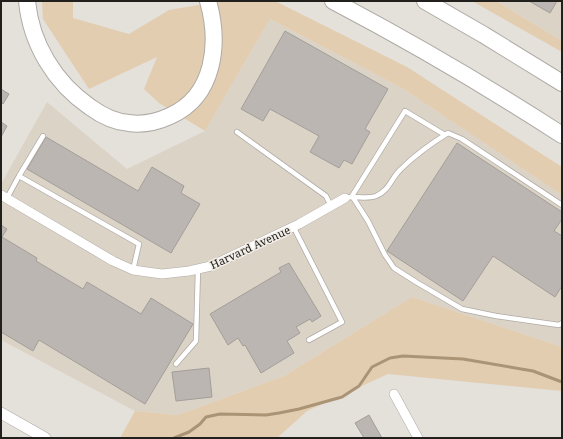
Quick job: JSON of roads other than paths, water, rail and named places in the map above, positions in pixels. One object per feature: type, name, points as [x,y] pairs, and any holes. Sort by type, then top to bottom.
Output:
[{"type":"highway","points":[[27,1],[30,21],[39,48],[49,65],[62,82],[80,100],[101,114],[119,121],[137,124],[152,123],[173,115],[193,101],[203,87],[210,72],[214,48],[212,19],[208,1]]},
{"type":"highway","points":[[333,1],[444,63],[562,135]]},
{"type":"highway","points":[[425,1],[562,83]]},
{"type":"street","name":"Harvard Avenue","points":[[4,196],[113,261],[133,270],[162,274],[212,266],[349,197]]},
{"type":"street","points":[[394,394],[418,438]]},
{"type":"street","points":[[1,413],[45,438]]},
{"type":"lane","points":[[349,197],[405,112],[445,135]]},
{"type":"lane","points":[[237,132],[326,196],[331,206]]},
{"type":"lane","points":[[349,197],[375,196],[384,191],[392,183],[399,170],[448,133],[462,139],[562,205]]},
{"type":"lane","points":[[4,196],[19,176],[43,136]]},
{"type":"lane","points":[[19,176],[139,244],[133,270]]},
{"type":"lane","points":[[349,197],[368,221],[394,268],[416,282],[462,309],[535,322],[559,325],[562,323]]},
{"type":"lane","points":[[293,226],[342,322],[308,340]]},
{"type":"lane","points":[[176,364],[196,341],[198,269]]},
{"type":"waterway","points":[[174,438],[189,432],[200,424],[206,417],[220,414],[266,415],[299,409],[342,397],[359,386],[372,367],[390,358],[403,356],[463,359],[533,371],[562,382]]}]
